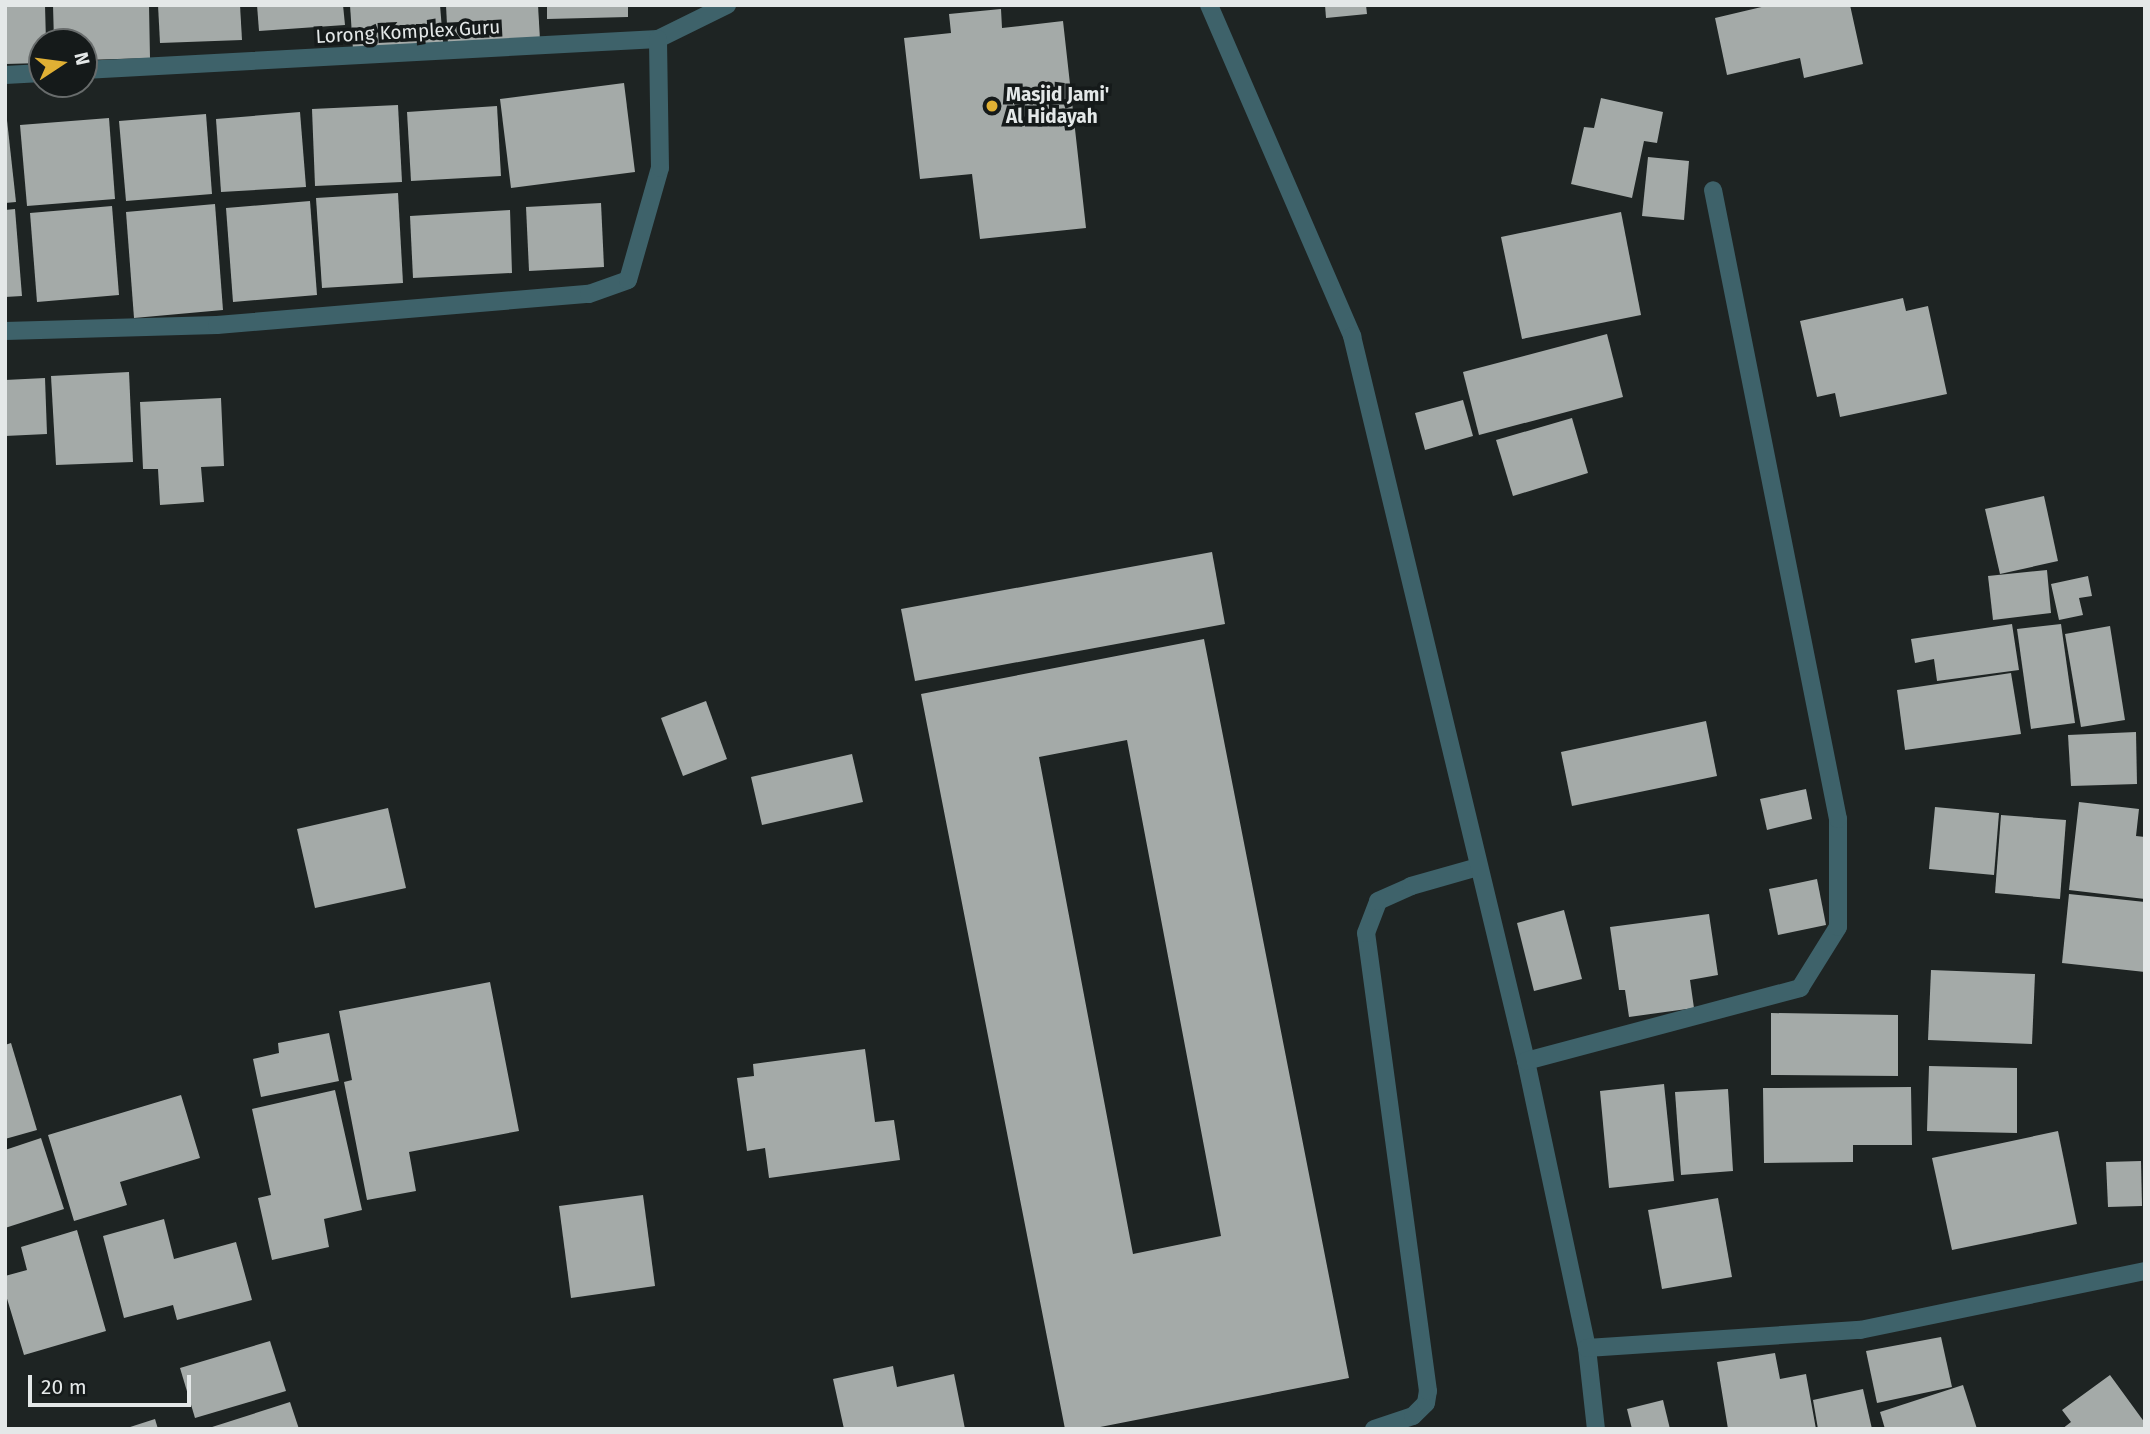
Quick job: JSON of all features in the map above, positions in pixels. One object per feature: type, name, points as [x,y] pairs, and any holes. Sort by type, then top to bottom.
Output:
[{"type":"street","points":[[1209,5],[1353,336],[1526,1061],[1587,1348],[1596,1429]]},
{"type":"street","name":"Lorong Komplex Guru","points":[[98,69],[659,39],[722,6]]},
{"type":"street","points":[[5,331],[217,325],[589,294],[628,280],[660,168],[659,39]]},
{"type":"street","points":[[5,75],[28,74]]},
{"type":"street","points":[[1526,1061],[1800,988],[1838,927],[1838,819],[1713,190]]},
{"type":"street","points":[[1374,1429],[1413,1416],[1426,1404],[1428,1391],[1366,933],[1378,901],[1411,887],[1478,867]]},
{"type":"street","points":[[1587,1348],[1860,1330],[2145,1271]]},
{"type":"building","points":[[5,5],[45,5],[46,28],[28,28],[28,63],[5,64]]},
{"type":"building","points":[[53,5],[149,5],[150,58],[98,60],[98,28],[54,28]]},
{"type":"building","points":[[158,5],[240,5],[242,40],[160,43]]},
{"type":"building","points":[[257,5],[343,5],[345,25],[259,31]]},
{"type":"building","points":[[350,5],[440,5],[443,42],[353,50]]},
{"type":"building","points":[[446,5],[538,5],[540,40],[448,45]]},
{"type":"building","points":[[547,5],[628,5],[628,17],[547,19]]},
{"type":"building","points":[[1325,5],[1366,5],[1367,14],[1326,18]]},
{"type":"building","points":[[1770,5],[1850,5],[1863,64],[1804,78],[1800,58],[1727,75],[1715,18]]},
{"type":"building","name":"Masjid Jami' Al Hidayah","points":[[1001,9],[1002,28],[1063,21],[1086,228],[980,239],[972,174],[920,179],[904,38],[951,33],[949,14]]},
{"type":"building","points":[[624,83],[635,172],[511,188],[500,99]]},
{"type":"building","points":[[1601,98],[1663,112],[1657,143],[1644,141],[1632,198],[1571,184],[1584,127],[1594,128]]},
{"type":"building","points":[[5,102],[16,202],[5,203]]},
{"type":"building","points":[[398,105],[402,182],[315,186],[312,109]]},
{"type":"building","points":[[497,106],[501,176],[411,181],[407,112]]},
{"type":"building","points":[[300,112],[306,187],[221,192],[216,119]]},
{"type":"building","points":[[206,114],[212,194],[126,201],[119,121]]},
{"type":"building","points":[[109,118],[115,199],[27,206],[20,125]]},
{"type":"building","points":[[1648,157],[1689,161],[1684,220],[1642,216]]},
{"type":"building","points":[[398,193],[403,283],[322,288],[316,198]]},
{"type":"building","points":[[310,201],[317,295],[233,302],[226,208]]},
{"type":"building","points":[[601,203],[604,267],[529,271],[526,207]]},
{"type":"building","points":[[215,204],[223,310],[134,318],[126,212]]},
{"type":"building","points":[[112,206],[119,295],[37,302],[30,213]]},
{"type":"building","points":[[15,209],[22,296],[5,297],[5,210]]},
{"type":"building","points":[[510,210],[512,273],[413,278],[410,216]]},
{"type":"building","points":[[1621,212],[1641,315],[1522,339],[1501,237]]},
{"type":"building","points":[[1903,298],[1906,311],[1928,306],[1947,394],[1840,417],[1835,393],[1817,397],[1800,321]]},
{"type":"building","points":[[1607,334],[1623,397],[1479,435],[1463,372]]},
{"type":"building","points":[[129,372],[133,462],[56,465],[51,376]]},
{"type":"building","points":[[45,378],[47,434],[5,436],[5,380]]},
{"type":"building","points":[[221,398],[224,466],[201,467],[204,502],[160,505],[158,469],[143,469],[140,402]]},
{"type":"building","points":[[1463,400],[1473,436],[1425,450],[1415,413]]},
{"type":"building","points":[[1572,418],[1588,473],[1513,496],[1496,440]]},
{"type":"building","points":[[2044,496],[2058,561],[2000,574],[1985,509]]},
{"type":"building","points":[[1212,552],[1225,624],[915,681],[901,609]]},
{"type":"building","points":[[2047,570],[2051,613],[1993,620],[1988,576]]},
{"type":"building","points":[[2088,576],[2092,596],[2079,598],[2083,615],[2059,620],[2051,584]]},
{"type":"building","points":[[2012,624],[2019,670],[1937,681],[1934,659],[1915,663],[1911,639]]},
{"type":"building","points":[[2061,624],[2075,723],[2031,729],[2017,629]]},
{"type":"building","points":[[2110,626],[2125,720],[2081,727],[2065,634]]},
{"type":"building","points":[[1204,639],[1349,1378],[1090,1429],[1065,1429],[921,694]],"holes":[[[1127,740],[1221,1236],[1133,1254],[1039,757]]]},
{"type":"building","points":[[2011,673],[2021,734],[1905,750],[1897,690]]},
{"type":"building","points":[[706,701],[727,759],[683,776],[661,718]]},
{"type":"building","points":[[1706,721],[1717,776],[1572,806],[1561,752]]},
{"type":"building","points":[[2136,732],[2137,784],[2071,786],[2068,735]]},
{"type":"building","points":[[852,754],[863,802],[762,825],[751,777]]},
{"type":"building","points":[[1806,789],[1812,819],[1767,830],[1760,799]]},
{"type":"building","points":[[2079,802],[2139,809],[2136,836],[2145,837],[2145,899],[2069,890]]},
{"type":"building","points":[[1935,807],[1999,813],[1994,875],[1929,869]]},
{"type":"building","points":[[388,808],[406,888],[315,908],[297,829]]},
{"type":"building","points":[[2001,815],[2066,820],[2060,899],[1995,893]]},
{"type":"building","points":[[1817,879],[1826,925],[1778,935],[1769,889]]},
{"type":"building","points":[[2069,894],[2145,902],[2145,972],[2062,963]]},
{"type":"building","points":[[1564,910],[1582,979],[1534,991],[1517,923]]},
{"type":"building","points":[[1709,914],[1718,975],[1690,980],[1694,1008],[1629,1017],[1625,990],[1619,990],[1610,927]]},
{"type":"building","points":[[1931,970],[2035,974],[2032,1044],[1928,1040]]},
{"type":"building","points":[[490,982],[519,1131],[409,1152],[416,1191],[367,1200],[344,1082],[352,1080],[339,1011]]},
{"type":"building","points":[[1771,1013],[1898,1015],[1898,1076],[1771,1075]]},
{"type":"building","points":[[329,1033],[339,1081],[261,1097],[253,1059],[279,1053],[278,1043]]},
{"type":"building","points":[[11,1043],[37,1130],[5,1139],[5,1045]]},
{"type":"building","points":[[865,1049],[875,1122],[894,1120],[900,1160],[769,1178],[765,1148],[747,1151],[737,1078],[754,1076],[753,1064]]},
{"type":"building","points":[[1929,1066],[2017,1068],[2017,1133],[1927,1131]]},
{"type":"building","points":[[1664,1084],[1674,1181],[1609,1188],[1600,1091]]},
{"type":"building","points":[[1911,1087],[1912,1145],[1853,1145],[1853,1162],[1764,1163],[1763,1088]]},
{"type":"building","points":[[1728,1089],[1733,1171],[1681,1175],[1675,1092]]},
{"type":"building","points":[[335,1090],[362,1210],[324,1219],[329,1247],[272,1260],[258,1198],[271,1195],[252,1109]]},
{"type":"building","points":[[181,1095],[200,1158],[120,1182],[127,1205],[74,1221],[48,1135]]},
{"type":"building","points":[[2058,1131],[2077,1224],[1952,1250],[1932,1158]]},
{"type":"building","points":[[41,1138],[64,1209],[5,1228],[5,1150]]},
{"type":"building","points":[[2141,1161],[2142,1206],[2108,1207],[2106,1162]]},
{"type":"building","points":[[643,1195],[655,1286],[571,1298],[559,1206]]},
{"type":"building","points":[[1718,1198],[1732,1277],[1662,1289],[1648,1210]]},
{"type":"building","points":[[164,1219],[174,1259],[236,1242],[252,1300],[177,1320],[173,1305],[124,1318],[103,1236]]},
{"type":"building","points":[[77,1230],[106,1331],[24,1355],[5,1292],[5,1276],[27,1270],[21,1247]]},
{"type":"building","points":[[1941,1337],[1952,1387],[1877,1403],[1866,1351]]},
{"type":"building","points":[[270,1341],[286,1391],[195,1418],[180,1368]]},
{"type":"building","points":[[1775,1353],[1780,1379],[1806,1374],[1816,1429],[1728,1429],[1717,1362]]},
{"type":"building","points":[[893,1366],[897,1387],[954,1374],[965,1429],[844,1429],[833,1379]]},
{"type":"building","points":[[2110,1375],[2145,1423],[2145,1429],[2062,1429],[2071,1422],[2062,1410]]},
{"type":"building","points":[[1963,1385],[1977,1429],[1885,1429],[1880,1412]]},
{"type":"building","points":[[1863,1389],[1872,1429],[1818,1429],[1813,1400]]},
{"type":"building","points":[[1663,1400],[1670,1429],[1632,1429],[1627,1409]]},
{"type":"building","points":[[290,1402],[299,1429],[209,1429],[209,1428]]},
{"type":"building","points":[[155,1419],[158,1429],[127,1429],[127,1428]]},
{"type":"place","name":"Masjid Jami' Al Hidayah","points":[[992,106]]}]
